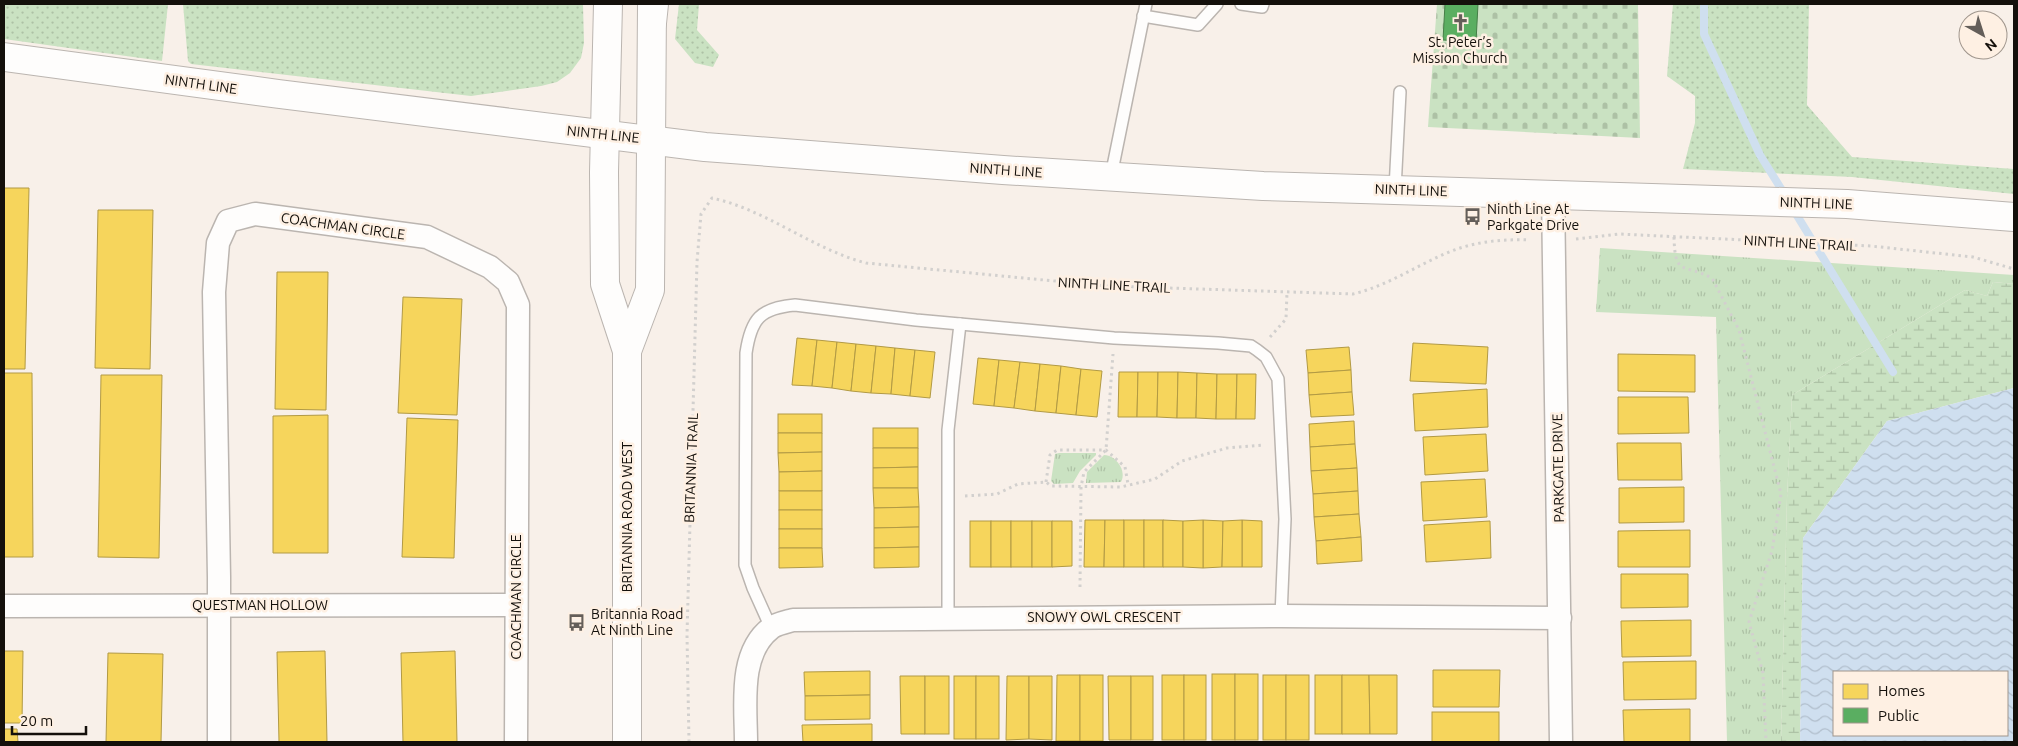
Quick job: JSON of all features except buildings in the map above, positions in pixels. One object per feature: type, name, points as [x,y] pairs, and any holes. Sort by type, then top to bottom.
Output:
[{"type":"main road","name":"BRITANNIA ROAD WEST","points":[[608,4],[605,134],[605,284],[627,351],[627,742]]},
{"type":"main road","name":"BRITANNIA ROAD WEST","points":[[627,351],[650,290],[652,10]]},
{"type":"main road","name":"NINTH LINE","points":[[4,57],[298,97],[725,148],[1263,186],[1847,204],[2014,217]]},
{"type":"street","name":"PARKGATE DRIVE","points":[[1554,194],[1561,742]]},
{"type":"street","name":"COACHMAN CIRCLE","points":[[219,742],[214,292],[218,243],[228,221],[255,214],[427,237],[490,267],[508,282],[518,306],[516,742]]},
{"type":"street","name":"QUESTMAN HOLLOW","points":[[4,606],[516,605]]},
{"type":"street","name":"SNOWY OWL CRESCENT","points":[[771,628],[793,620],[948,618],[1281,616],[1560,618]]},
{"type":"street","points":[[746,742],[747,674],[755,648],[771,628]]},
{"type":"lane","points":[[1111,176],[1146,4]]},
{"type":"lane","points":[[1144,16],[1198,25],[1217,4]]},
{"type":"lane","points":[[1241,4],[1262,7],[1263,4]]},
{"type":"lane","points":[[1395,189],[1400,92]]},
{"type":"lane","points":[[771,628],[752,588],[745,565],[746,353],[749,332],[758,316],[777,307],[795,305],[960,324],[1114,338],[1251,346],[1266,357],[1278,379],[1285,519],[1281,616]]},
{"type":"lane","points":[[948,618],[948,430],[960,324]]},
{"type":"path","name":"NINTH LINE TRAIL","points":[[712,198],[741,207],[844,258],[866,263],[1098,285],[1353,294],[1391,282],[1456,249],[1478,244],[1521,240]]},
{"type":"path","name":"BRITANNIA TRAIL","points":[[688,742],[687,635],[697,262],[701,214],[712,198]]},
{"type":"path","name":"NINTH LINE TRAIL","points":[[1583,239],[1619,234],[1871,246],[1973,257],[2014,269]]},
{"type":"path","points":[[1674,237],[1675,258],[1681,266],[1712,278],[1739,330],[1781,494],[1772,551],[1749,622],[1763,673],[1766,742]]},
{"type":"path","points":[[1257,350],[1286,319],[1287,292]]},
{"type":"path","points":[[1080,587],[1081,487],[1084,472],[1106,450],[1114,338]]},
{"type":"path","points":[[948,497],[997,494],[1018,484],[1046,482],[1051,486],[1121,487],[1155,479],[1182,461],[1227,448],[1281,444]]},
{"type":"path","points":[[1046,482],[1050,454],[1057,450],[1106,450],[1125,467],[1128,484]]},
{"type":"green space","points":[[4,4],[168,4],[162,61],[4,39]]},
{"type":"green space","points":[[183,4],[583,4],[584,43],[581,58],[570,73],[557,82],[471,96],[191,64],[188,61]]},
{"type":"green space","points":[[679,4],[699,4],[697,30],[719,55],[713,67],[695,63],[675,39]]},
{"type":"green space","points":[[1437,4],[1638,4],[1640,138],[1428,127]]},
{"type":"green space","points":[[1673,4],[1809,4],[1807,105],[1852,157],[2014,169],[2014,194],[1852,177],[1683,169],[1695,123],[1695,96],[1667,76]]},
{"type":"green space","points":[[1600,248],[2014,275],[2014,284],[1993,282],[1987,296],[1965,290],[1792,395],[1787,498],[1781,742],[1727,742],[1716,317],[1596,312]]},
{"type":"green space","points":[[1993,282],[2014,284],[2014,388],[1887,421],[1803,538],[1800,742],[1781,742],[1787,498],[1792,395],[1965,290],[1987,296]]},
{"type":"green space","points":[[1096,453],[1096,455],[1080,471],[1073,483],[1054,484],[1051,481],[1055,454]]},
{"type":"green space","points":[[1104,455],[1113,458],[1119,464],[1123,473],[1121,482],[1086,483],[1087,472]]},
{"type":"water","points":[[2014,388],[2014,742],[1800,742],[1803,538],[1887,421]]},
{"type":"waterway","points":[[1704,4],[1704,34],[1760,155],[1785,195]]},
{"type":"waterway","points":[[1793,209],[1893,372]]},
{"type":"place","name":"St. Peter’s Mission Church","points":[[1460,22]]},
{"type":"place","name":"Ninth Line At Parkgate Drive","points":[[1473,217]]},
{"type":"place","name":"Britannia Road At Ninth Line","points":[[577,622]]}]
